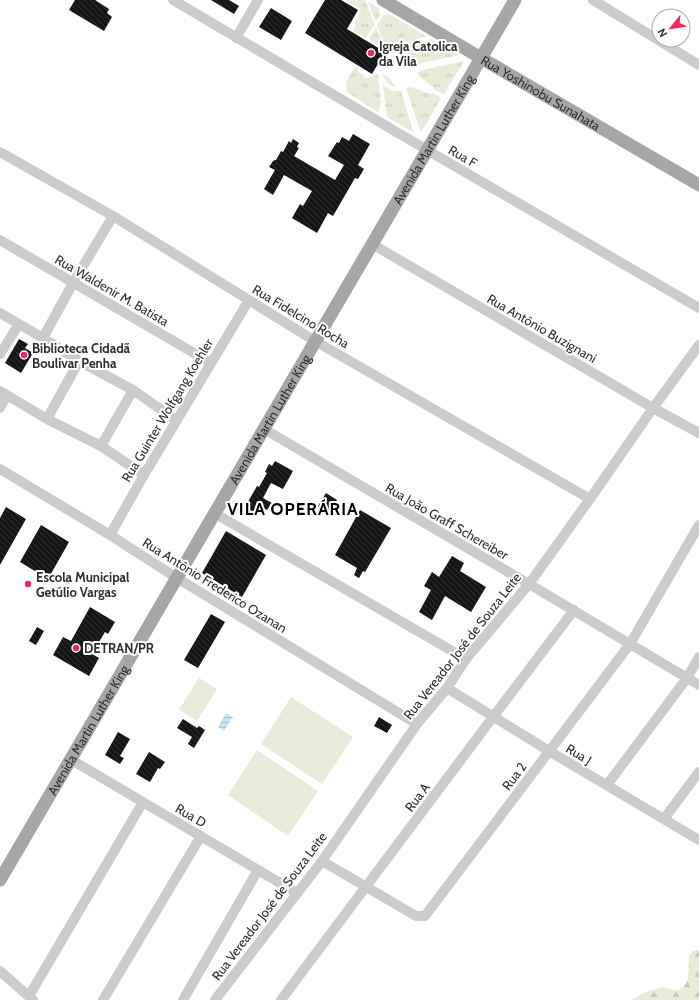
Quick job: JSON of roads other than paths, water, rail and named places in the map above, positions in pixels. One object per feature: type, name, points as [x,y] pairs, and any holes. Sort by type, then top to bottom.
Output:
[{"type":"main road","name":"Rua Yoshinobu Sunahata","points":[[383,0],[699,185]]},
{"type":"main road","name":"Avenida Martin Luther King","points":[[0,880],[515,0]]},
{"type":"street","name":"Rua F","points":[[173,0],[699,308]]},
{"type":"street","points":[[236,38],[258,0]]},
{"type":"street","points":[[593,0],[699,65]]},
{"type":"street","name":"Rua Fidelcino Rocha","points":[[0,152],[113,216],[315,340],[590,499]]},
{"type":"street","points":[[43,338],[73,283],[113,216]]},
{"type":"street","name":"Rua Waldenir M. Batista","points":[[0,240],[211,363]]},
{"type":"street","name":"Rua Antônio Buzignani","points":[[372,244],[699,434]]},
{"type":"street","name":"Rua Guinter Wolfgang Koehler","points":[[110,535],[176,420],[249,300]]},
{"type":"street","points":[[0,313],[79,361],[133,390],[176,420]]},
{"type":"street","points":[[0,354],[19,324]]},
{"type":"street","name":"Rua Vereador José de Souza Leite","points":[[214,1000],[322,860],[417,724],[447,688],[466,659],[529,584],[699,345]]},
{"type":"street","points":[[47,419],[79,361]]},
{"type":"street","points":[[101,446],[133,390]]},
{"type":"street","points":[[0,408],[4,393],[47,419],[101,446],[144,475]]},
{"type":"street","name":"Rua João Graff Schereiber","points":[[264,429],[574,610],[699,685]]},
{"type":"street","name":"Rua Antônio Frederico Ozanan","points":[[0,469],[417,724]]},
{"type":"street","points":[[214,513],[466,659]]},
{"type":"street","points":[[630,644],[699,524]]},
{"type":"street","name":"Rua A","points":[[281,1000],[574,610]]},
{"type":"street","name":"Rua 2","points":[[366,887],[416,916],[425,916],[630,644]]},
{"type":"street","points":[[607,785],[687,678],[699,656]]},
{"type":"street","name":"Rua J","points":[[447,688],[549,751],[699,840]]},
{"type":"street","name":"Rua D","points":[[70,760],[298,892]]},
{"type":"street","points":[[664,819],[699,772]]},
{"type":"street","points":[[0,971],[32,998],[143,802]]},
{"type":"street","points":[[103,1000],[201,836]]},
{"type":"street","points":[[322,860],[366,887]]},
{"type":"street","points":[[183,1000],[258,870]]},
{"type":"water","points":[[226,713],[233,717],[224,731],[218,727]]},
{"type":"place","name":"Igreja Catolica da Vila","points":[[371,53]]},
{"type":"place","name":"Biblioteca Cidadã Boulivar Penha","points":[[24,355]]},
{"type":"place","name":"Escola Municipal Getúlio Vargas","points":[[28,584]]},
{"type":"place","name":"DETRAN/PR","points":[[76,648]]},
{"type":"district","name":"VILA OPERÁRIA","points":[[293,509]]}]
